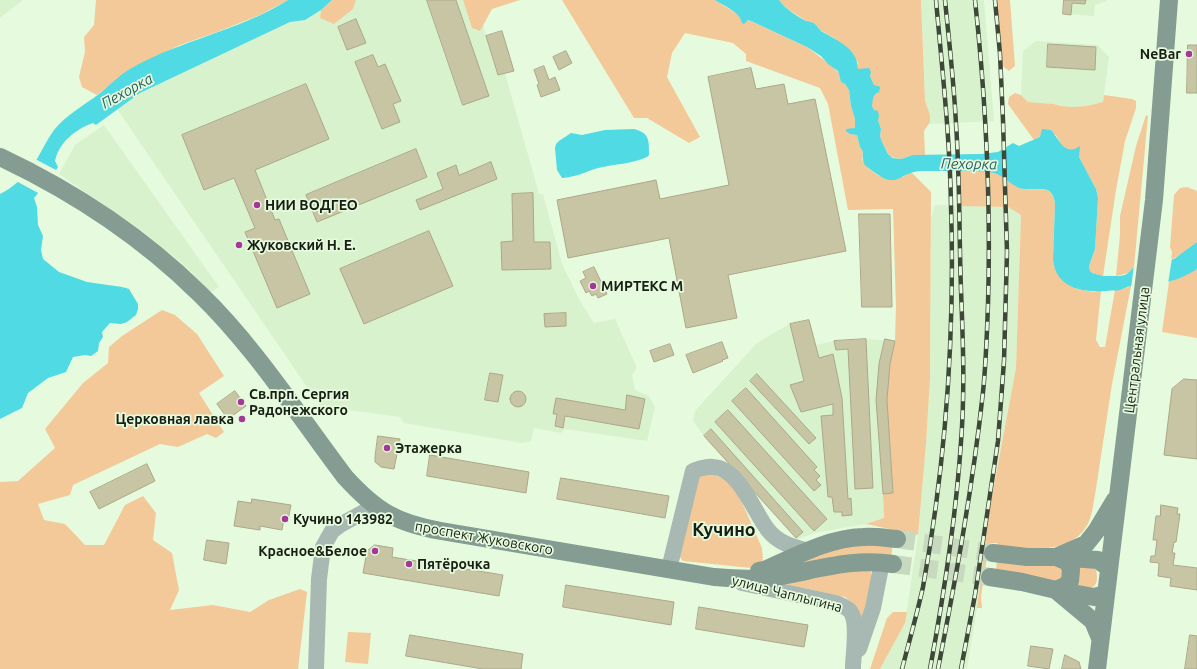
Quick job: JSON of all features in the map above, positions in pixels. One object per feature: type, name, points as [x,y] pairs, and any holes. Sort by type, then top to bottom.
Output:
[{"type":"main road","name":"Центральная улица","points":[[1096,668],[1149,249],[1169,0]]},
{"type":"main road","name":"проспект Жуковского","points":[[5,159],[56,186],[95,210],[136,239],[171,267],[228,323],[345,477],[360,494],[391,517],[420,528],[714,577],[767,578],[842,563],[887,563]]},
{"type":"main road","points":[[1056,557],[1086,544],[1097,530],[1118,494]]},
{"type":"main road","name":"проспект Жуковского","points":[[692,573],[758,572],[830,543],[857,538],[873,537],[897,539]]},
{"type":"main road","points":[[993,553],[1027,557],[1056,557],[1098,560],[1109,568]]},
{"type":"main road","points":[[1056,557],[1068,562],[1071,570],[1070,581],[1056,590]]},
{"type":"main road","points":[[990,577],[1094,597],[1106,594]]},
{"type":"main road","points":[[1056,590],[1093,621],[1100,638]]},
{"type":"street","points":[[669,569],[693,471],[703,468],[714,467],[733,476],[741,486],[768,531],[785,544],[808,551]]},
{"type":"street","points":[[316,669],[323,547],[332,531],[351,518],[375,506]]},
{"type":"street","name":"улица Чаплыгина","points":[[852,668],[887,563]]},
{"type":"street","name":"улица Чаплыгина","points":[[714,577],[836,603],[851,611],[855,627],[852,668]]},
{"type":"shaded area","points":[[0,0],[23,0],[0,18]]},
{"type":"shaded area","points":[[96,0],[288,0],[260,15],[180,45],[129,70],[97,95],[82,87],[79,77],[85,52],[84,37],[94,25]]},
{"type":"shaded area","points":[[332,0],[356,0],[353,9],[334,24],[320,18],[321,10]]},
{"type":"shaded area","name":"НИИ ВОДГЕО","points":[[356,0],[463,0],[472,28],[479,31],[483,24],[498,75],[505,73],[539,194],[543,194],[562,264],[580,301],[594,323],[615,319],[637,368],[632,375],[635,390],[649,396],[655,407],[647,441],[565,429],[561,433],[534,428],[531,441],[522,443],[404,423],[400,417],[320,406],[117,109],[140,93],[290,22],[305,19],[321,10],[320,18],[353,9]]},
{"type":"shaded area","points":[[463,0],[520,0],[492,9],[480,31],[472,28]]},
{"type":"shaded area","points":[[562,0],[715,0],[737,14],[741,19],[751,21],[807,47],[838,72],[841,82],[845,84],[849,90],[851,106],[855,119],[855,128],[849,132],[850,134],[857,135],[863,152],[862,160],[868,168],[879,176],[903,177],[911,172],[931,192],[930,379],[918,535],[866,524],[884,518],[883,494],[893,493],[887,400],[890,364],[895,341],[896,306],[893,209],[848,210],[828,104],[820,88],[746,61],[746,54],[733,43],[685,33],[672,53],[667,77],[700,137],[689,143],[647,118],[634,118]]},
{"type":"shaded area","points":[[779,0],[921,0],[925,101],[930,115],[930,122],[924,131],[925,155],[913,155],[901,159],[890,157],[882,142],[880,136],[881,129],[872,106],[872,99],[879,86],[874,85],[870,76],[858,69],[858,62],[836,39],[820,30],[814,23],[808,22],[789,10]]},
{"type":"shaded area","points":[[921,0],[984,0],[994,121],[929,124],[930,115],[925,101]]},
{"type":"shaded area","points":[[995,0],[1010,0],[1015,66],[1009,71],[1000,64]]},
{"type":"shaded area","points":[[1064,0],[1107,1],[1095,5],[1094,16],[1063,14]]},
{"type":"shaded area","points":[[1036,41],[1098,45],[1109,57],[1103,102],[1087,106],[1074,107],[1028,102],[1021,95],[1023,51]]},
{"type":"shaded area","points":[[1015,93],[1021,95],[1028,102],[1073,107],[1087,106],[1103,102],[1104,95],[1132,99],[1136,101],[1136,108],[1125,141],[1103,276],[1092,273],[1089,266],[1095,249],[1098,198],[1096,189],[1079,157],[1079,147],[1071,150],[1065,148],[1056,135],[1041,134],[1040,137],[1034,140],[1008,104],[1009,97]]},
{"type":"shaded area","points":[[1146,115],[1148,116],[1134,267],[1128,273],[1116,276],[1120,235],[1120,216],[1136,146]]},
{"type":"shaded area","points":[[104,125],[219,287],[211,292],[182,263],[141,230],[59,174],[75,145]]},
{"type":"shaded area","points":[[958,171],[990,172],[1005,178],[1020,188],[1042,189],[1050,192],[1055,204],[1054,267],[1077,289],[1094,292],[1101,291],[1096,340],[1100,347],[1105,347],[1115,290],[1120,290],[1131,286],[1112,384],[1093,507],[1088,523],[1079,536],[1058,546],[1033,549],[998,549],[997,543],[989,543],[981,597],[982,608],[977,608],[990,507],[1016,368],[1021,215],[1008,207],[960,206]]},
{"type":"shaded area","points":[[1187,187],[1197,191],[1197,242],[1171,260],[1172,252],[1170,247],[1174,195],[1180,188]]},
{"type":"shaded area","points":[[935,205],[1008,207],[1021,215],[1016,368],[990,507],[977,608],[967,669],[880,669],[905,623],[918,535],[930,379],[931,219]]},
{"type":"shaded area","points":[[1197,269],[1197,338],[1162,332],[1169,282]]},
{"type":"shaded area","points":[[162,310],[175,315],[197,334],[224,376],[199,393],[224,432],[216,438],[207,434],[178,447],[160,444],[73,485],[70,495],[38,504],[44,520],[65,524],[85,545],[104,545],[125,505],[143,496],[156,513],[153,540],[172,553],[179,590],[170,610],[213,605],[250,612],[269,600],[300,589],[307,592],[298,669],[0,669],[0,482],[18,481],[55,448],[45,429],[83,383],[108,363],[109,347],[122,336]]},
{"type":"shaded area","points":[[809,320],[816,345],[834,341],[866,339],[895,341],[890,364],[887,400],[893,493],[883,494],[884,518],[866,524],[814,533],[797,540],[704,436],[693,421],[695,411],[756,344],[790,324]]},
{"type":"shaded area","points":[[704,470],[734,484],[762,548],[763,563],[751,568],[683,561],[679,556],[694,481]]},
{"type":"shaded area","points":[[893,542],[891,559],[791,563],[848,544]]},
{"type":"shaded area","points":[[997,558],[1058,564],[1066,577],[1055,582],[996,574]]},
{"type":"shaded area","points":[[1076,562],[1088,564],[1096,569],[1097,581],[1093,587],[1073,589]]},
{"type":"shaded area","points":[[868,567],[871,572],[872,581],[857,646],[854,604],[845,597],[771,581]]},
{"type":"shaded area","points":[[893,612],[907,612],[905,623],[880,669],[870,669],[887,618]]},
{"type":"shaded area","points":[[348,632],[371,633],[368,664],[345,662]]},
{"type":"water","name":"Пехорка","points":[[288,0],[332,0],[321,10],[305,20],[290,22],[140,93],[96,125],[93,123],[80,129],[64,142],[55,161],[58,167],[34,198],[37,207],[38,225],[43,236],[41,250],[43,259],[59,272],[87,282],[129,289],[138,304],[138,309],[136,315],[127,322],[121,324],[110,323],[102,332],[103,337],[99,343],[98,351],[91,356],[85,355],[73,357],[66,372],[48,378],[28,393],[22,408],[0,419],[0,194],[23,177],[37,160],[51,134],[69,115],[99,94],[130,69],[169,50],[250,20]]},
{"type":"water","name":"Пехорка","points":[[715,0],[779,0],[791,12],[806,21],[814,23],[821,31],[839,41],[850,50],[857,62],[858,69],[869,68],[871,72],[870,76],[874,85],[879,86],[880,88],[879,92],[874,96],[872,106],[874,110],[878,111],[878,120],[881,129],[880,136],[888,154],[892,158],[901,159],[913,155],[981,154],[998,152],[1013,143],[1019,146],[1040,137],[1042,129],[1051,130],[1066,148],[1075,149],[1080,146],[1079,157],[1096,189],[1098,198],[1095,249],[1089,266],[1092,273],[1103,276],[1125,275],[1134,267],[1174,259],[1197,242],[1197,269],[1169,282],[1130,286],[1118,290],[1089,291],[1072,287],[1059,277],[1055,269],[1053,260],[1055,204],[1054,197],[1051,193],[1044,189],[1020,188],[994,173],[984,171],[920,171],[913,172],[893,180],[888,180],[882,177],[864,164],[863,152],[857,135],[850,134],[846,131],[846,129],[855,128],[855,119],[851,106],[849,90],[845,84],[841,82],[838,71],[828,64],[821,56],[807,47],[751,21],[748,20],[744,24],[742,23],[741,19],[735,12]]},
{"type":"water","points":[[634,129],[643,133],[648,138],[649,155],[647,157],[629,163],[598,168],[562,178],[557,170],[556,144],[571,133],[582,135],[605,130]]},
{"type":"pier","points":[[35,159],[58,171],[40,194],[16,181]]},
{"type":"pier","points":[[1172,258],[1168,284],[1161,286],[1131,288],[1134,265]]},
{"type":"building","points":[[427,0],[456,0],[489,96],[463,105]]},
{"type":"building","points":[[1064,0],[1086,0],[1085,4],[1072,3],[1071,15],[1063,14]]},
{"type":"building","points":[[356,19],[366,43],[347,50],[338,27]]},
{"type":"building","points":[[502,31],[514,71],[498,75],[486,36]]},
{"type":"building","points":[[1048,44],[1096,47],[1095,70],[1047,67]]},
{"type":"building","points":[[1188,45],[1197,45],[1197,93],[1187,93]]},
{"type":"building","points":[[566,51],[572,63],[559,70],[553,57]]},
{"type":"building","points":[[373,55],[378,67],[385,64],[401,101],[393,104],[400,122],[382,129],[355,62]]},
{"type":"building","points":[[544,66],[549,80],[555,77],[560,90],[541,97],[537,85],[539,84],[534,70]]},
{"type":"building","points":[[751,68],[756,89],[784,84],[788,104],[815,99],[846,251],[728,275],[737,318],[686,328],[669,238],[568,258],[557,200],[656,180],[660,199],[729,185],[708,77]]},
{"type":"building","name":"НИИ ВОДГЕО","points":[[306,84],[329,139],[255,170],[275,220],[279,219],[310,294],[277,308],[245,232],[255,228],[234,178],[204,190],[182,135]]},
{"type":"building","points":[[416,149],[427,177],[317,222],[306,195]]},
{"type":"building","points":[[491,162],[497,179],[420,210],[416,200],[443,189],[437,173],[456,165],[459,175]]},
{"type":"building","points":[[533,193],[534,242],[550,242],[551,269],[502,270],[501,242],[513,241],[512,194]]},
{"type":"building","points":[[859,214],[890,214],[892,307],[862,307]]},
{"type":"building","points":[[429,231],[453,286],[364,324],[340,269]]},
{"type":"building","name":"МИРТЕКС М","points":[[594,267],[607,294],[598,298],[596,294],[592,296],[589,291],[586,293],[580,281],[586,278],[583,272]]},
{"type":"building","points":[[566,313],[566,326],[545,327],[544,314]]},
{"type":"building","points":[[809,320],[819,358],[833,354],[842,398],[848,499],[851,498],[852,515],[842,516],[842,512],[834,512],[832,497],[828,497],[821,416],[833,415],[833,404],[801,412],[790,385],[804,381],[790,324]]},
{"type":"building","points":[[866,339],[873,488],[855,489],[848,349],[836,350],[834,341]]},
{"type":"building","points":[[885,339],[895,341],[890,364],[887,400],[893,493],[883,494],[876,400],[879,364]]},
{"type":"building","points":[[722,342],[728,358],[693,373],[686,355]]},
{"type":"building","points":[[670,344],[674,355],[654,362],[650,351]]},
{"type":"building","points":[[490,373],[503,375],[498,402],[485,400]]},
{"type":"building","points":[[757,374],[816,438],[809,444],[750,381]]},
{"type":"building","points":[[1184,379],[1197,380],[1197,459],[1164,455],[1172,389]]},
{"type":"building","points":[[746,388],[817,467],[814,470],[820,476],[816,480],[821,485],[814,491],[732,401]]},
{"type":"building","points":[[235,391],[246,406],[228,419],[217,404]]},
{"type":"building","points":[[515,391],[521,391],[526,396],[524,405],[521,407],[515,407],[510,402],[510,396]]},
{"type":"building","points":[[627,395],[645,399],[639,429],[565,416],[563,428],[555,426],[557,414],[553,414],[556,398],[625,410]]},
{"type":"building","points":[[728,410],[827,519],[814,531],[715,422]]},
{"type":"building","points":[[711,429],[803,532],[796,538],[704,436]]},
{"type":"building","name":"Этажерка","points":[[378,436],[400,439],[394,469],[381,467],[375,462]]},
{"type":"building","points":[[430,455],[529,472],[526,493],[427,476]]},
{"type":"building","points":[[147,464],[155,481],[99,509],[90,492]]},
{"type":"building","points":[[561,478],[669,496],[665,518],[557,499]]},
{"type":"building","points":[[252,499],[291,505],[288,520],[284,519],[282,530],[260,526],[260,530],[234,526],[238,501],[251,503]]},
{"type":"building","points":[[1161,505],[1178,508],[1177,514],[1180,514],[1176,542],[1174,542],[1172,553],[1175,553],[1173,565],[1197,568],[1197,590],[1170,586],[1171,578],[1158,576],[1159,563],[1150,562],[1151,556],[1155,556],[1157,540],[1153,540],[1156,516],[1160,516]]},
{"type":"building","points":[[207,540],[229,543],[226,564],[204,560]]},
{"type":"building","points":[[375,545],[393,548],[392,557],[503,575],[499,596],[363,573],[367,551]]},
{"type":"building","points":[[566,585],[674,602],[671,625],[563,607]]},
{"type":"building","points":[[699,607],[808,625],[804,647],[696,629]]},
{"type":"building","points":[[410,635],[523,654],[521,669],[483,669],[406,656]]},
{"type":"building","points":[[1190,635],[1197,636],[1197,669],[1185,669]]},
{"type":"building","points":[[1031,646],[1053,649],[1049,669],[1028,666]]},
{"type":"building","points":[[1065,655],[1079,662],[1081,669],[1062,669]]},
{"type":"tunnel","points":[[897,539],[993,553]]},
{"type":"tunnel","points":[[893,564],[990,577]]},
{"type":"railway","points":[[902,669],[923,587],[931,540],[943,445],[950,350],[952,254],[949,154],[936,0]]},
{"type":"railway","points":[[930,669],[945,584],[953,527],[959,470],[963,404],[959,187],[953,78],[945,0]]},
{"type":"railway","points":[[938,669],[958,565],[969,496],[979,427],[986,348],[989,266],[987,152],[975,0]]},
{"type":"railway","points":[[961,669],[975,595],[998,441],[1004,361],[1007,252],[1000,54],[995,0]]},
{"type":"place","name":"NeBar","points":[[1189,54]]},
{"type":"place","name":"НИИ ВОДГЕО","points":[[257,205]]},
{"type":"place","name":"Жуковский Н. Е.","points":[[239,245]]},
{"type":"place","name":"МИРТЕКС М","points":[[593,286]]},
{"type":"place","name":"Св.прп. Сергия Радонежского","points":[[241,402]]},
{"type":"place","name":"Церковная лавка","points":[[242,419]]},
{"type":"place","name":"Этажерка","points":[[387,448]]},
{"type":"place","name":"Кучино 143982","points":[[285,519]]},
{"type":"place","name":"Красное&Белое","points":[[375,551]]},
{"type":"place","name":"Пятёрочка","points":[[409,564]]},
{"type":"district","name":"Кучино","points":[[724,530]]}]
